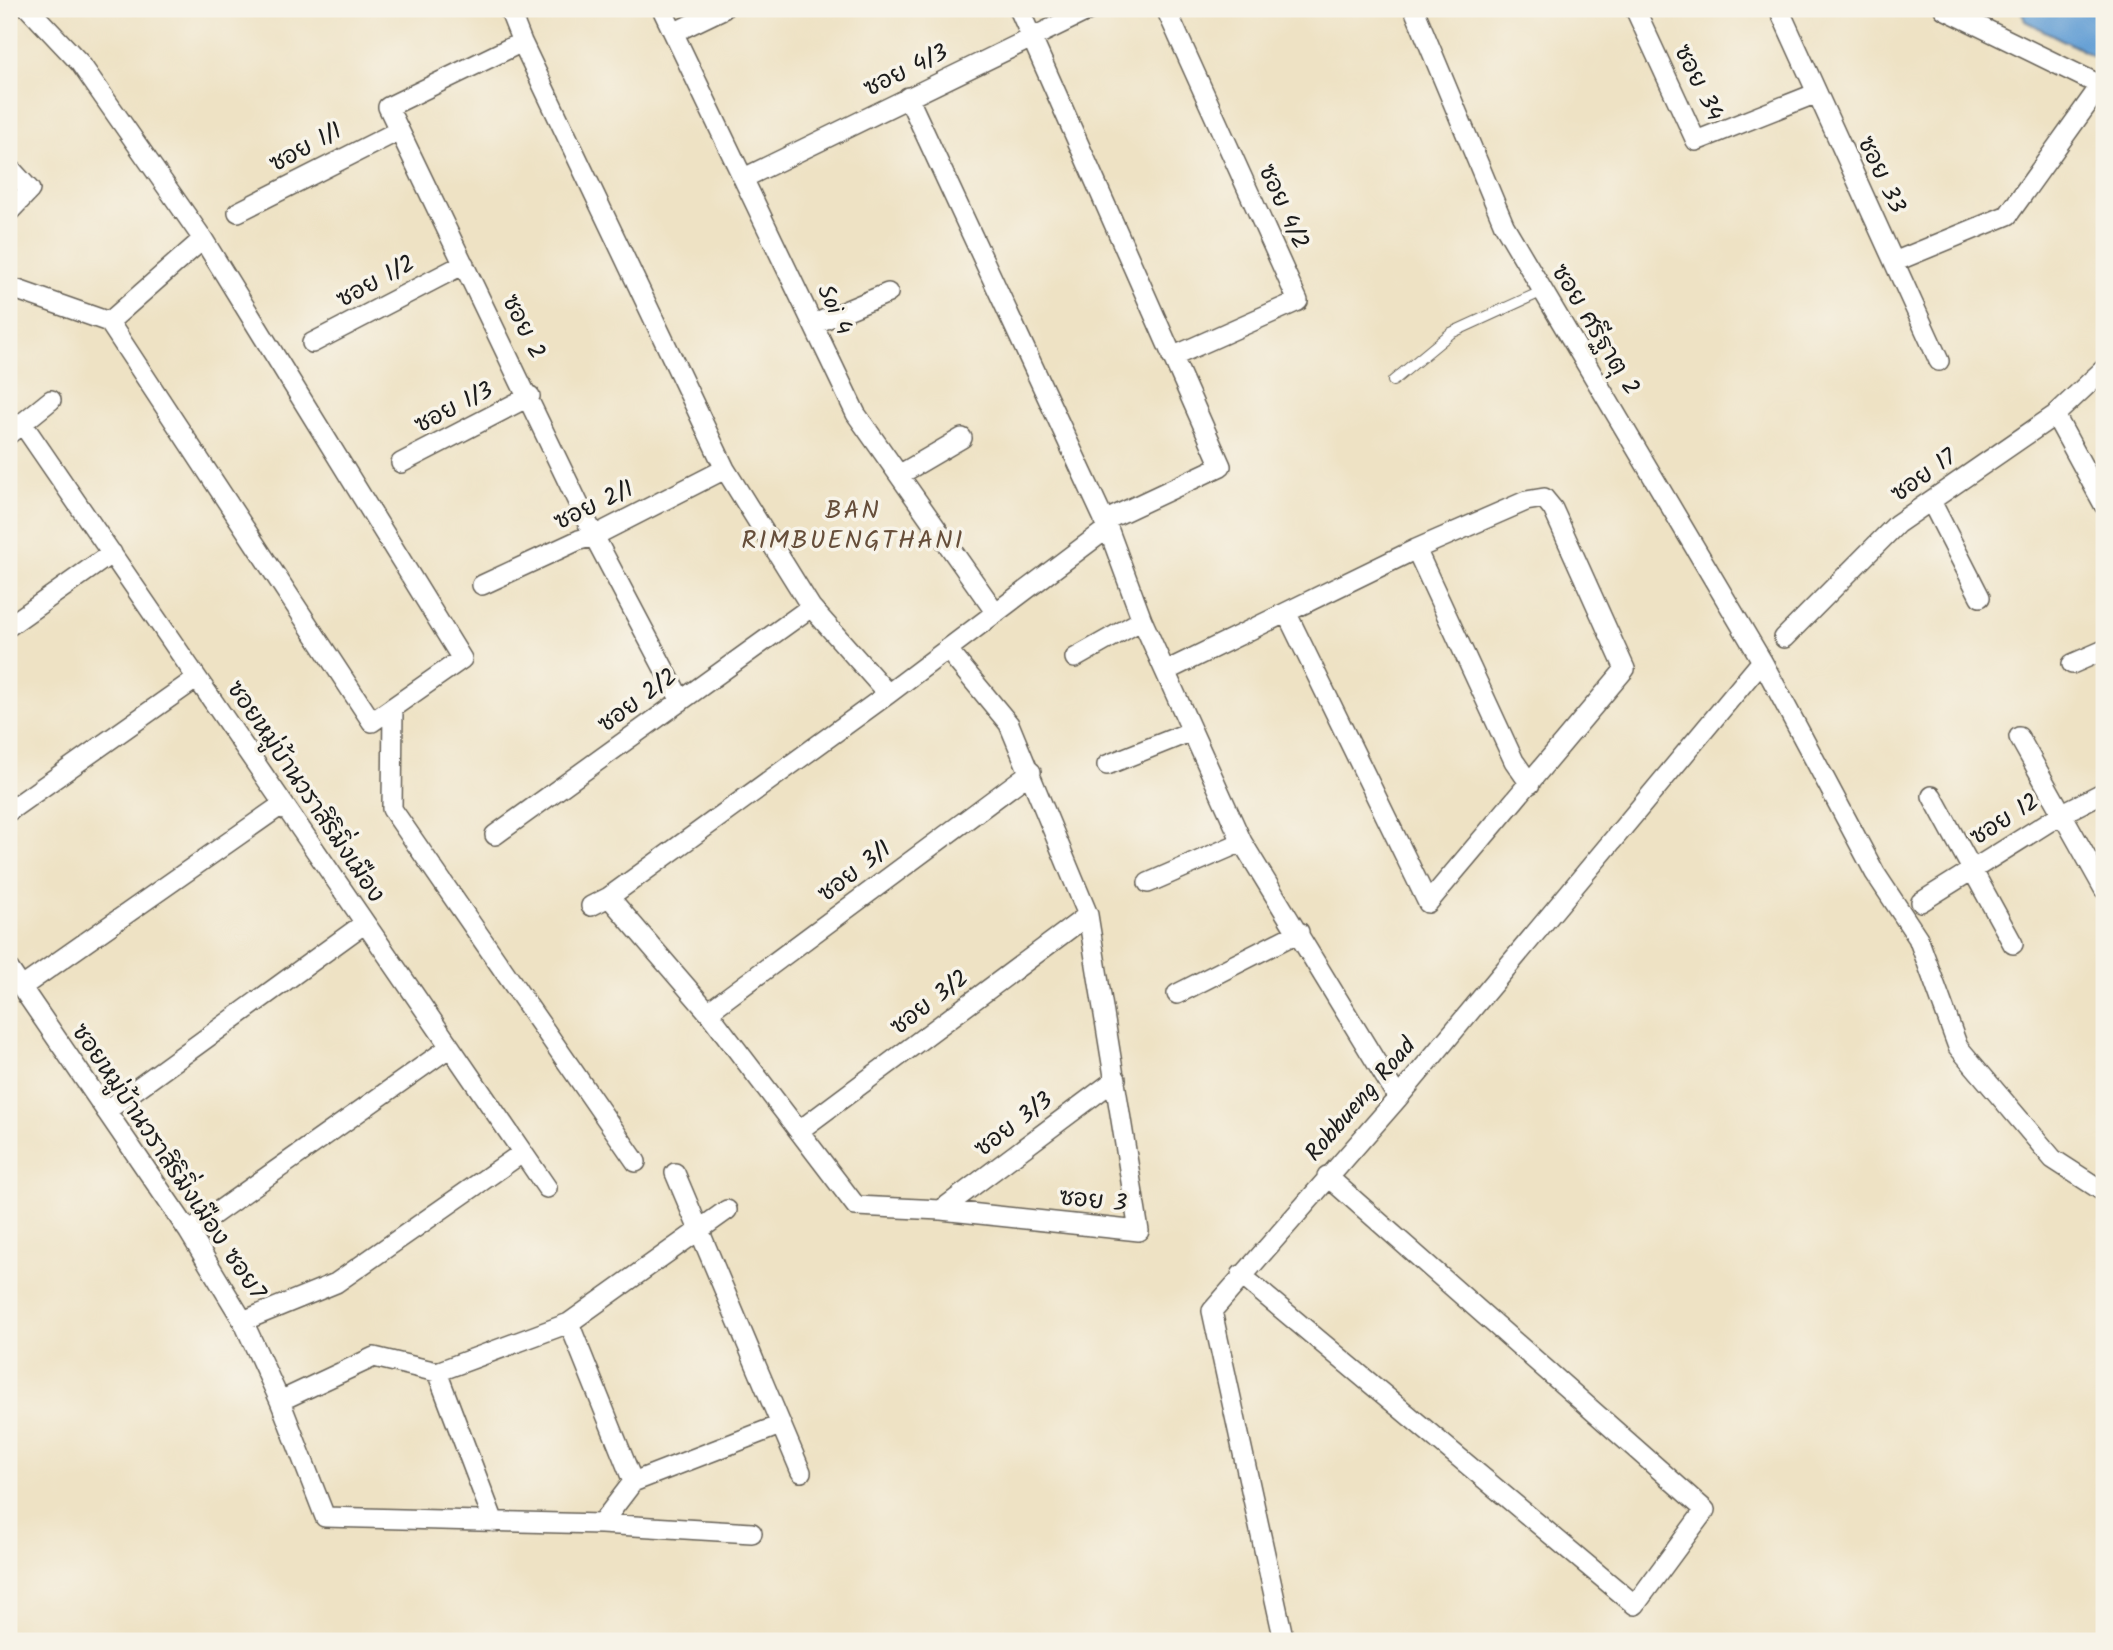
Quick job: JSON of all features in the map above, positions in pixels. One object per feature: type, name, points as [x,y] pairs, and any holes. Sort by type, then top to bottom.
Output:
[{"type":"street","points":[[9,287],[109,322],[372,722],[462,659],[203,239],[80,63],[29,9]]},
{"type":"street","points":[[509,9],[522,42],[724,469],[811,607],[888,694]]},
{"type":"street","name":"Soi 4","points":[[662,9],[856,414],[996,613]]},
{"type":"street","points":[[675,32],[723,9]]},
{"type":"street","points":[[591,906],[609,897],[888,694],[996,613],[1106,524],[1221,466],[1019,9]]},
{"type":"street","name":"ซอย 4/3","points":[[744,178],[1091,9]]},
{"type":"street","name":"ซอย 4/2","points":[[1166,9],[1298,301],[1172,357]]},
{"type":"street","name":"ซอย ศรีฐาตุ 2","points":[[1414,9],[1504,225],[1762,661],[1875,873],[1917,938],[1958,1047],[2053,1158],[2104,1192]]},
{"type":"street","name":"ซอย 34","points":[[1635,9],[1696,141],[1817,93]]},
{"type":"street","name":"ซอย 33","points":[[1779,9],[1939,362]]},
{"type":"street","points":[[1894,262],[2008,215],[2102,86],[1944,9]]},
{"type":"street","name":"ซอย 2","points":[[522,42],[388,107],[530,396],[594,536],[681,701]]},
{"type":"street","points":[[908,97],[1106,524],[1142,620],[1242,842],[1398,1098]]},
{"type":"street","name":"ซอย 1/1","points":[[238,212],[398,131]]},
{"type":"street","points":[[9,167],[30,190],[9,212]]},
{"type":"street","points":[[109,322],[203,239]]},
{"type":"street","name":"ซอย 1/2","points":[[312,343],[464,264]]},
{"type":"street","points":[[814,324],[888,293]]},
{"type":"street","name":"ซอย 17","points":[[1784,638],[1897,524],[2055,415],[2104,369]]},
{"type":"street","name":"ซอย 1/3","points":[[401,464],[530,396]]},
{"type":"street","points":[[15,428],[51,400]]},
{"type":"street","points":[[2055,415],[2104,505]]},
{"type":"street","name":"ซอยหมู่บ้านวราสิริมิ่งเมือง","points":[[15,428],[112,553],[547,1188]]},
{"type":"street","points":[[899,475],[962,438]]},
{"type":"street","name":"ซอย 2/1","points":[[482,585],[579,540],[594,536],[724,469]]},
{"type":"street","points":[[1166,671],[1416,550],[1526,501],[1544,498],[1553,509],[1625,669],[1531,784],[1428,903],[1287,614]]},
{"type":"street","points":[[1931,501],[1980,597]]},
{"type":"street","points":[[1416,550],[1514,761],[1531,784]]},
{"type":"street","points":[[9,626],[112,553]]},
{"type":"street","name":"ซอย 2/2","points":[[495,835],[811,607]]},
{"type":"street","points":[[1075,658],[1142,620]]},
{"type":"street","name":"ซอย 3","points":[[609,897],[708,1012],[856,1206],[941,1210],[1139,1231],[1088,915],[1009,724],[947,649]]},
{"type":"street","points":[[2073,664],[2104,650]]},
{"type":"street","name":"Robbueng Road","points":[[1284,1641],[1212,1311],[1327,1176],[1398,1098],[1762,661]]},
{"type":"street","points":[[9,811],[197,678]]},
{"type":"street","points":[[393,707],[392,809],[636,1162]]},
{"type":"street","points":[[1107,765],[1192,731]]},
{"type":"street","name":"ซอย 12","points":[[2019,737],[2104,889]]},
{"type":"street","name":"ซอย 3/1","points":[[708,1012],[1031,772]]},
{"type":"street","name":"ซอย 12","points":[[1921,902],[2063,813],[2104,792]]},
{"type":"street","name":"ซอย 12","points":[[1932,796],[2013,944]]},
{"type":"street","points":[[22,987],[283,804]]},
{"type":"street","points":[[1148,883],[1242,842]]},
{"type":"street","name":"ซอย 3/2","points":[[800,1130],[1088,915]]},
{"type":"street","points":[[106,1111],[365,923]]},
{"type":"street","points":[[1177,993],[1299,932]]},
{"type":"street","name":"ซอยหมู่บ้านวราสิริมิ่งเมือง ซอย7","points":[[9,969],[189,1232],[243,1321],[336,1283],[522,1153]]},
{"type":"street","points":[[189,1232],[450,1047]]},
{"type":"street","name":"ซอย 3/3","points":[[941,1210],[1116,1079]]},
{"type":"street","points":[[675,1173],[802,1472]]},
{"type":"street","points":[[1241,1275],[1634,1605],[1706,1510],[1327,1176]]},
{"type":"street","points":[[280,1401],[374,1357],[437,1371],[569,1323],[727,1210]]},
{"type":"street","points":[[243,1321],[280,1401],[325,1517],[601,1524],[752,1533]]},
{"type":"street","points":[[569,1323],[633,1482]]},
{"type":"street","points":[[437,1371],[494,1522]]},
{"type":"street","points":[[601,1524],[633,1482],[780,1425]]},
{"type":"lane","points":[[1393,382],[1451,333],[1544,291]]},
{"type":"water","points":[[2021,9],[2104,9],[2104,61],[2025,21]]},
{"type":"district","name":"BAN RIMBUENGTHANI","points":[[853,526]]}]
